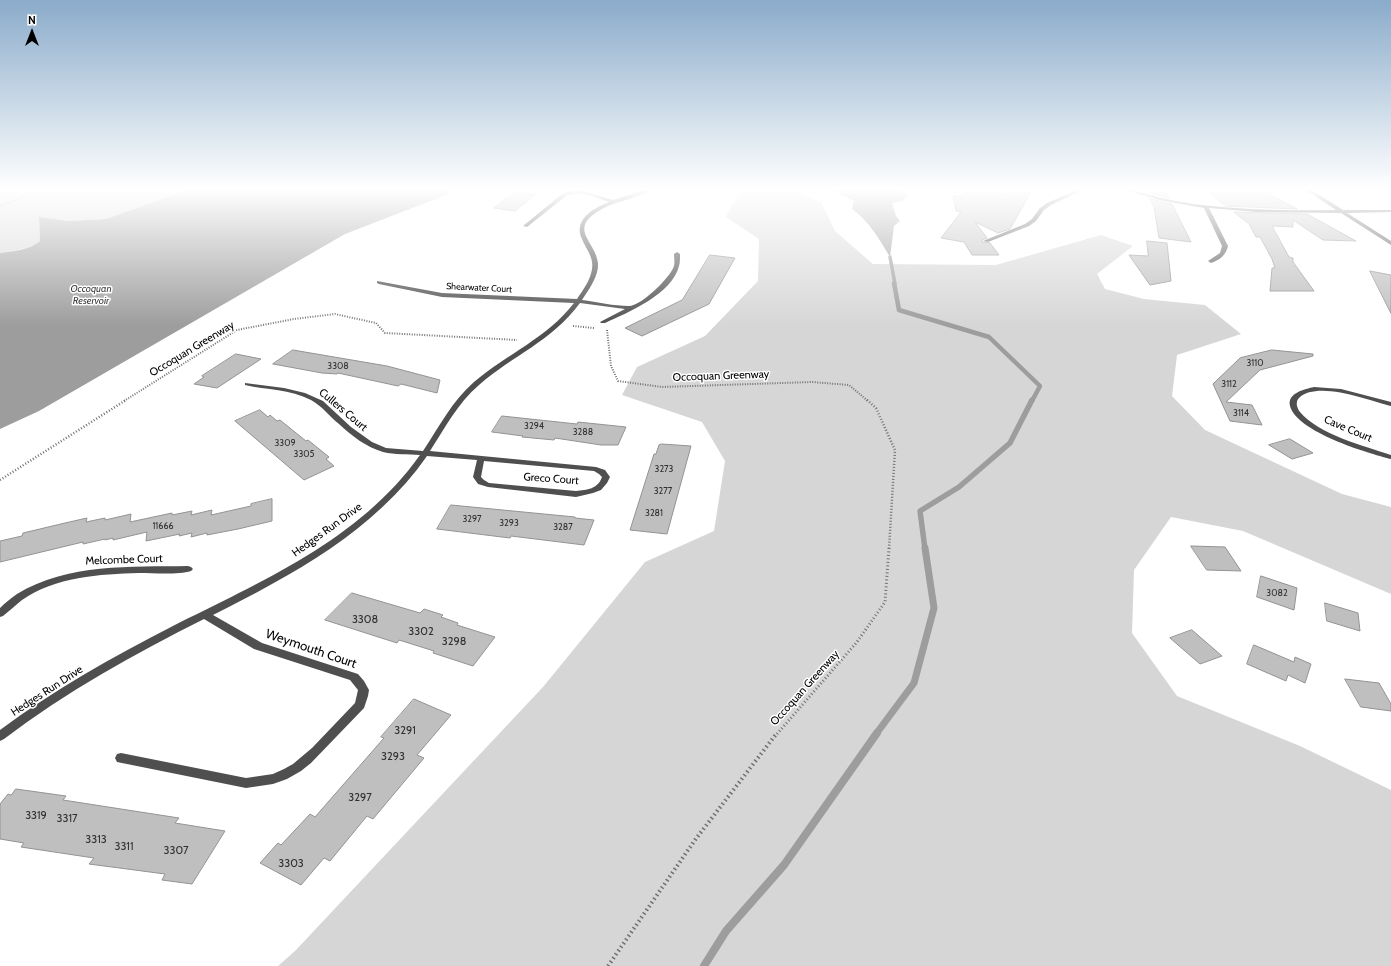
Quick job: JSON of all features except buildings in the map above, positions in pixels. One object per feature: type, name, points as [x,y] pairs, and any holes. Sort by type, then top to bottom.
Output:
[{"type":"street","name":"Hedges Run Drive","points":[[0,736],[41,706],[107,666],[263,585],[301,563],[341,536],[401,483],[425,454],[447,416],[464,396],[496,369],[534,344],[568,316],[589,284],[594,271],[595,262],[583,235]]},
{"type":"street","points":[[986,241],[1001,235]]},
{"type":"street","points":[[1211,262],[1220,256],[1224,251],[1225,246],[1220,235]]},
{"type":"street","points":[[1379,235],[1391,243]]},
{"type":"street","points":[[603,322],[649,298],[665,284],[677,266],[677,254]]},
{"type":"street","name":"Shearwater Court","points":[[379,282],[442,295],[579,301],[631,308]]},
{"type":"street","name":"Cullers Court","points":[[247,384],[310,396],[320,402],[328,411],[374,448],[425,454]]},
{"type":"street","name":"Cave Court","points":[[1391,404],[1346,392],[1315,389],[1298,394],[1293,399],[1293,406],[1302,418],[1320,430],[1347,442],[1391,457]]},
{"type":"street","name":"Greco Court","points":[[425,454],[481,458],[596,469],[602,472],[606,477],[605,483],[599,488],[576,494],[488,485],[481,482],[477,477],[481,458]]},
{"type":"street","name":"Melcombe Court","points":[[0,613],[26,594],[68,576],[89,572],[188,570]]},
{"type":"street","name":"Weymouth Court","points":[[121,758],[246,783],[267,781],[287,773],[303,764],[360,705],[364,692],[362,683],[354,677],[258,646],[205,615]]},
{"type":"path","name":"Occoquan Greenway","points":[[0,480],[237,330],[294,319],[335,314],[376,323],[385,333],[522,340]]},
{"type":"path","name":"Occoquan Greenway","points":[[559,324],[607,330],[611,366],[618,381],[662,386],[812,382],[849,385],[876,408],[896,450],[885,602],[858,642],[778,732],[695,840],[608,966]]},
{"type":"shaded area","points":[[0,235],[40,235],[40,241],[36,244],[26,248],[0,253]]},
{"type":"shaded area","points":[[753,235],[840,235],[873,264],[996,265],[1101,235],[1133,246],[1097,274],[1105,289],[1144,299],[1205,305],[1241,334],[1177,355],[1172,396],[1205,430],[1342,494],[1391,507],[1391,594],[1243,531],[1171,517],[1134,570],[1132,633],[1177,696],[1300,746],[1391,790],[1391,966],[278,966],[295,951],[543,687],[645,562],[714,531],[725,461],[702,422],[622,395],[637,367],[705,336],[758,281],[759,239]]},
{"type":"water","name":"Occoquan Reservoir","points":[[40,235],[343,235],[39,411],[0,429],[0,253],[26,248],[40,241]]},
{"type":"water","points":[[877,235],[893,235],[890,257]]},
{"type":"waterway","points":[[890,257],[895,284]]},
{"type":"waterway","points":[[894,283],[899,310],[989,337],[1040,386],[1032,401]]},
{"type":"waterway","points":[[925,549],[920,511],[959,487],[1010,443],[1032,400]]},
{"type":"waterway","points":[[876,734],[914,683],[934,608],[925,548]]},
{"type":"waterway","points":[[704,966],[726,931],[784,865],[877,733]]}]
